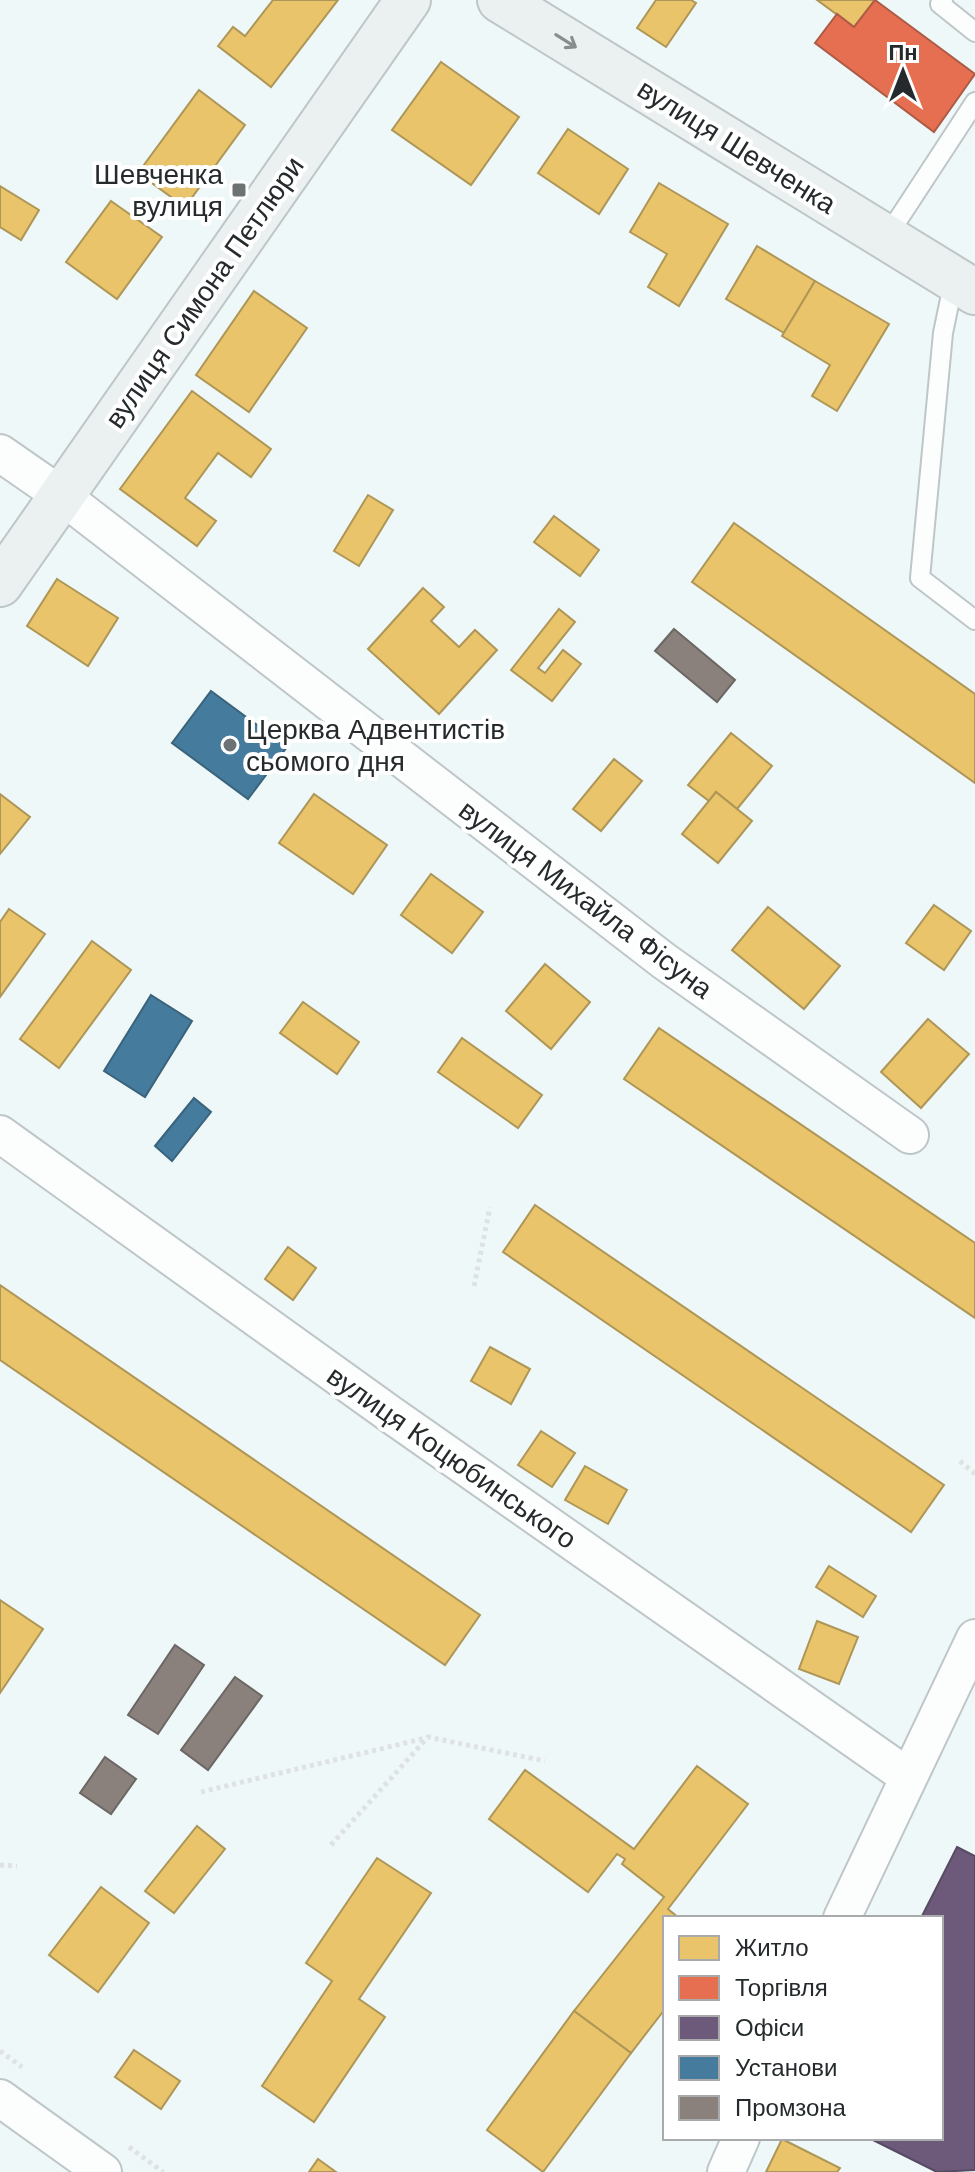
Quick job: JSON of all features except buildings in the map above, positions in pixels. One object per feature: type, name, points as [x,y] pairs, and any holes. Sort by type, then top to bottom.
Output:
[{"type":"street","name":"вулиця Симона Петлюри","points":[[0,584],[408,0]]},
{"type":"street","name":"вулиця Шевченка","points":[[500,0],[965,286]]},
{"type":"street","name":"вулиця Михайла Фісуна","points":[[0,453],[62,496],[664,961],[910,1135]]},
{"type":"street","name":"вулиця Коцюбинського","points":[[0,1134],[390,1414],[907,1776]]},
{"type":"street","points":[[843,1916],[907,1776],[971,1656]]},
{"type":"street","points":[[0,2098],[103,2172]]},
{"type":"street","points":[[726,2172],[740,2140]]},
{"type":"lane","points":[[943,0],[940,4],[975,32]]},
{"type":"lane","points":[[886,238],[975,102]]},
{"type":"lane","points":[[965,286],[943,333],[920,578],[975,620]]},
{"type":"path","points":[[474,1286],[490,1207]]},
{"type":"path","points":[[960,1461],[975,1474]]},
{"type":"path","points":[[331,1845],[428,1737]]},
{"type":"path","points":[[201,1792],[428,1737],[545,1761]]},
{"type":"path","points":[[0,1865],[17,1866]]},
{"type":"place","name":"Шевченка вулиця","points":[[239,190]]},
{"type":"place","name":"Церква Адвентистів сьомого дня","points":[[230,745]]}]
